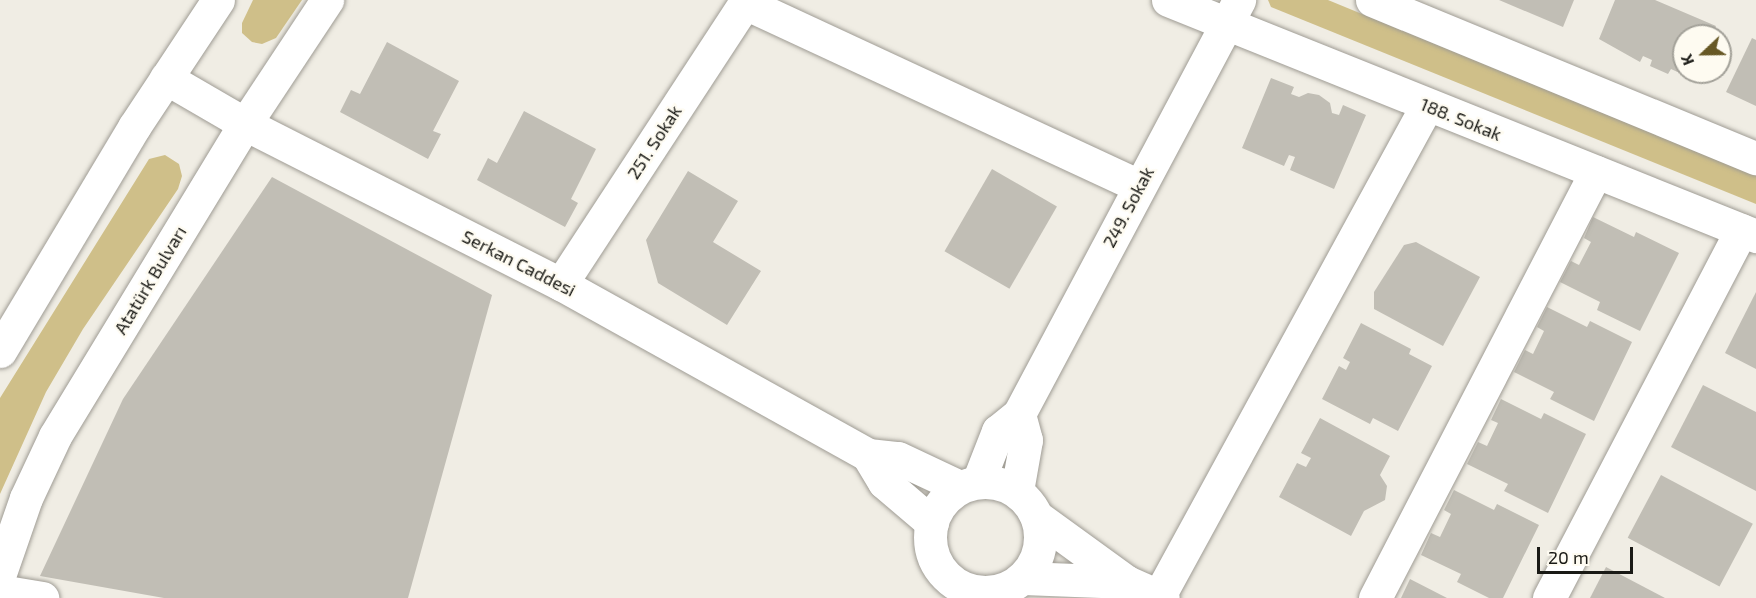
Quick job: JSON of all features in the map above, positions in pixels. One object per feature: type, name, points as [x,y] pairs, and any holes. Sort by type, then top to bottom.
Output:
[{"type":"street","points":[[0,351],[166,78],[218,0]]},
{"type":"street","name":"Atatürk Bulvarı","points":[[0,573],[26,498],[55,436],[245,124],[327,0]]},
{"type":"street","name":"188. Sokak","points":[[1168,0],[1233,13],[1427,105],[1748,233]]},
{"type":"street","points":[[1372,0],[1756,158]]},
{"type":"street","points":[[746,1],[1139,186]]},
{"type":"street","name":"251. Sokak","points":[[561,284],[746,1]]},
{"type":"street","name":"249. Sokak","points":[[1019,414],[1233,13]]},
{"type":"street","name":"Serkan Caddesi","points":[[166,78],[245,124],[561,284],[868,455],[898,458],[969,485]]},
{"type":"street","points":[[946,598],[931,548],[932,523],[946,498],[969,485],[999,482],[1017,491],[1036,516],[1127,582],[1161,597],[1427,105]]},
{"type":"street","points":[[1375,598],[1596,172]]},
{"type":"street","points":[[1549,598],[1748,233]]},
{"type":"street","points":[[969,485],[998,431],[1019,414],[1026,440],[1017,491]]},
{"type":"street","points":[[868,455],[884,482],[932,523]]},
{"type":"street","points":[[1013,588],[1039,549],[1036,516]]},
{"type":"street","points":[[937,565],[962,588],[994,592],[1013,588],[1127,582]]},
{"type":"street","points":[[0,591],[42,598]]},
{"type":"shaded area","points":[[253,0],[302,0],[276,38],[262,44],[252,42],[242,33],[242,23]]},
{"type":"shaded area","points":[[1268,0],[1328,0],[1756,176],[1756,204],[1271,7]]},
{"type":"shaded area","points":[[165,155],[179,164],[182,176],[178,189],[83,329],[46,392],[0,494],[0,398],[149,159]]},
{"type":"building","points":[[1499,0],[1574,0],[1563,27]]},
{"type":"building","points":[[1615,0],[1655,0],[1711,24],[1672,24],[1672,69],[1668,74],[1650,66],[1652,60],[1643,56],[1640,62],[1599,39]]},
{"type":"building","points":[[1752,38],[1756,40],[1756,106],[1726,92],[1732,84]]},
{"type":"building","points":[[387,42],[459,81],[433,131],[441,134],[428,159],[340,112],[351,90],[360,94]]},
{"type":"building","points":[[1271,78],[1294,87],[1291,94],[1299,97],[1308,93],[1319,95],[1330,103],[1332,113],[1339,115],[1343,105],[1366,115],[1334,189],[1290,170],[1295,157],[1289,155],[1284,166],[1242,148]]},
{"type":"building","points":[[524,111],[596,149],[571,199],[578,203],[565,227],[477,180],[488,158],[497,163]]},
{"type":"building","points":[[992,169],[1057,206],[1009,289],[944,251]]},
{"type":"building","points":[[688,171],[738,201],[713,242],[761,271],[727,325],[658,283],[646,240]]},
{"type":"building","points":[[272,177],[492,295],[408,598],[164,598],[40,576],[123,399]]},
{"type":"building","points":[[1593,217],[1634,237],[1636,232],[1679,253],[1640,331],[1597,310],[1600,302],[1560,282],[1571,261],[1579,265],[1591,242],[1584,238]]},
{"type":"building","points":[[1416,242],[1480,277],[1443,346],[1374,309],[1374,292],[1404,245]]},
{"type":"building","points":[[1756,292],[1756,369],[1725,353]]},
{"type":"building","points":[[1547,307],[1587,327],[1590,321],[1632,342],[1594,421],[1550,399],[1554,392],[1514,372],[1525,350],[1533,354],[1544,331],[1537,327]]},
{"type":"building","points":[[1361,323],[1411,349],[1409,354],[1432,366],[1398,431],[1373,418],[1370,424],[1322,399],[1339,366],[1346,370],[1350,362],[1343,358]]},
{"type":"building","points":[[1703,385],[1756,412],[1756,491],[1671,447]]},
{"type":"building","points":[[1501,399],[1541,419],[1544,413],[1586,434],[1548,513],[1504,491],[1508,484],[1467,464],[1478,442],[1487,446],[1498,423],[1491,420]]},
{"type":"building","points":[[1320,418],[1390,456],[1380,475],[1387,486],[1385,500],[1364,511],[1351,536],[1279,497],[1297,463],[1306,467],[1311,458],[1301,453]]},
{"type":"building","points":[[1661,475],[1753,524],[1719,587],[1628,538]]},
{"type":"building","points":[[1454,490],[1494,510],[1497,504],[1539,525],[1503,598],[1489,598],[1457,582],[1461,574],[1421,555],[1431,533],[1440,537],[1451,514],[1444,510]]},
{"type":"building","points":[[1606,567],[1665,598],[1590,598]]},
{"type":"building","points":[[1410,579],[1447,598],[1401,598]]}]
